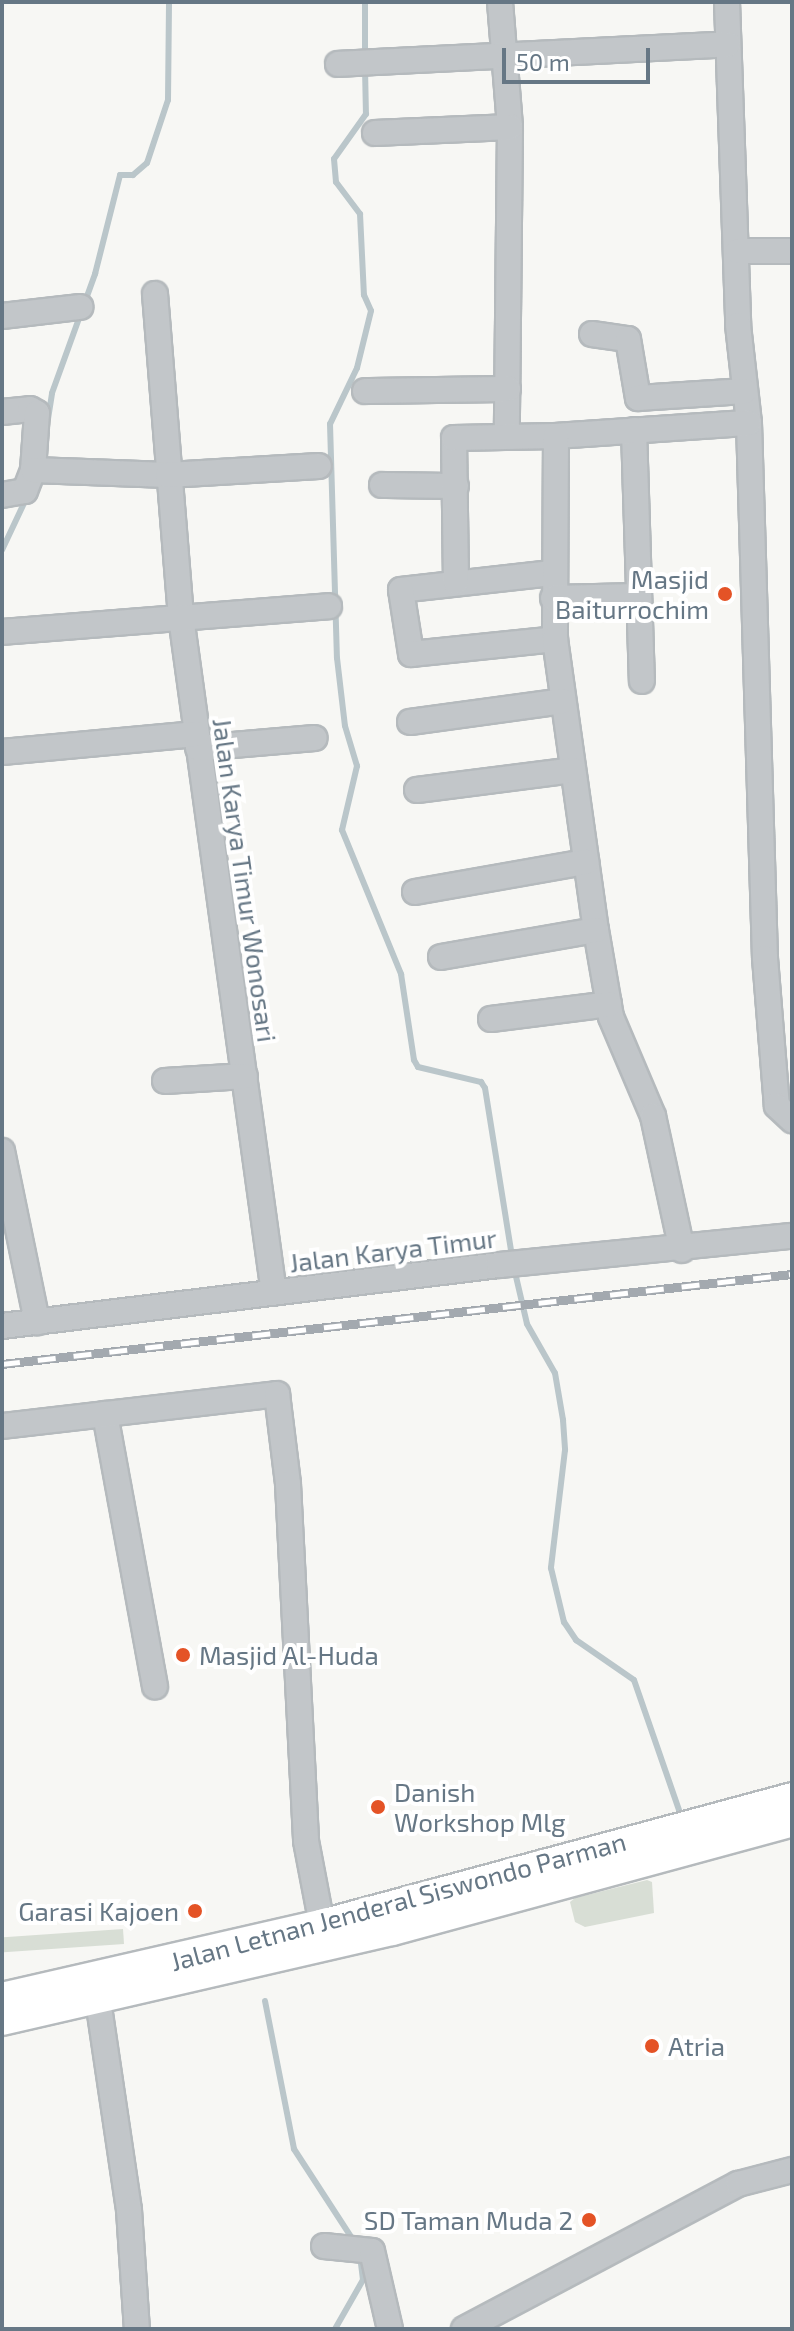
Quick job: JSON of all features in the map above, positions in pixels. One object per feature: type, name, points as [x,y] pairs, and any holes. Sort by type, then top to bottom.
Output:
[{"type":"main road","name":"Jalan Letnan Jenderal Siswondo Parman","points":[[2,2020],[98,2000],[530,1880],[792,1798]]},
{"type":"main road","name":"Jalan Letnan Jenderal Siswondo Parman","points":[[530,1880],[792,1821]]},
{"type":"main road","name":"Jalan Letnan Jenderal Siswondo Parman","points":[[2,1998],[322,1925],[389,1919]]},
{"type":"street","points":[[500,2],[510,127],[507,436]]},
{"type":"street","points":[[727,2],[738,251],[738,325],[749,423],[771,1058],[777,1106],[792,1120]]},
{"type":"street","points":[[356,64],[727,44]]},
{"type":"street","points":[[375,133],[510,127]]},
{"type":"street","points":[[738,251],[792,251]]},
{"type":"street","name":"Jalan Karya Timur Wonosari","points":[[155,294],[181,617],[274,1293]]},
{"type":"street","points":[[2,316],[80,307]]},
{"type":"street","points":[[592,334],[628,339],[638,398],[745,391]]},
{"type":"street","points":[[365,391],[508,389]]},
{"type":"street","points":[[2,412],[30,409],[37,413],[33,470],[25,491],[2,495]]},
{"type":"street","points":[[456,582],[454,438],[556,436],[749,423]]},
{"type":"street","points":[[634,430],[636,596],[642,681]]},
{"type":"street","points":[[556,436],[552,573],[555,639],[596,930],[609,1004],[653,1116],[682,1250]]},
{"type":"street","points":[[33,470],[168,475],[319,466]]},
{"type":"street","points":[[382,485],[456,486]]},
{"type":"street","points":[[552,573],[402,588],[411,654],[555,639]]},
{"type":"street","points":[[553,598],[636,596]]},
{"type":"street","points":[[2,632],[329,606]]},
{"type":"street","points":[[410,722],[563,701]]},
{"type":"street","points":[[2,752],[315,738]]},
{"type":"street","points":[[417,790],[573,770]]},
{"type":"street","points":[[415,892],[586,862]]},
{"type":"street","points":[[441,957],[596,930]]},
{"type":"street","points":[[491,1019],[609,1004]]},
{"type":"street","points":[[165,1081],[245,1076]]},
{"type":"street","points":[[2,1151],[37,1322]]},
{"type":"street","name":"Jalan Karya Timur","points":[[2,1326],[499,1265],[682,1250],[792,1236]]},
{"type":"street","points":[[2,1426],[270,1392],[282,1403],[306,1841],[322,1925]]},
{"type":"street","points":[[105,1414],[155,1686]]},
{"type":"street","points":[[98,2000],[129,2210],[137,2329]]},
{"type":"street","points":[[464,2329],[738,2184],[792,2170]]},
{"type":"street","points":[[345,2247],[372,2251],[390,2329]]},
{"type":"shaded area","points":[[647,1880],[652,1882],[654,1913],[585,1927],[575,1922],[570,1902],[575,1898]]},
{"type":"shaded area","points":[[123,1929],[124,1944],[2,1952],[2,1937]]},
{"type":"waterway","points":[[48,419],[52,393],[95,274],[120,175],[133,175],[147,163],[168,100],[169,2]]},
{"type":"waterway","points":[[365,2],[365,57]]},
{"type":"waterway","points":[[365,68],[366,114],[334,159],[336,182],[360,214],[364,295],[371,311],[357,368],[330,424],[337,658],[345,726],[357,766],[342,830],[401,974],[414,1060],[418,1067],[481,1082],[485,1088],[512,1257]]},
{"type":"waterway","points":[[2,550],[26,499]]},
{"type":"waterway","points":[[514,1268],[527,1324],[555,1373],[563,1420],[565,1450],[551,1568],[564,1622],[576,1640],[634,1680],[679,1810]]},
{"type":"waterway","points":[[265,2001],[294,2149],[355,2243]]},
{"type":"waterway","points":[[335,2329],[363,2280],[360,2257]]},
{"type":"railway","points":[[2,1364],[792,1274]]},
{"type":"place","name":"Masjid Baiturrochim","points":[[725,594]]},
{"type":"place","name":"Masjid Al-Huda","points":[[183,1655]]},
{"type":"place","name":"Danish Workshop Mlg","points":[[378,1807]]},
{"type":"place","name":"Garasi Kajoen","points":[[195,1911]]},
{"type":"place","name":"Atria","points":[[652,2046]]},
{"type":"place","name":"SD Taman Muda 2","points":[[589,2220]]}]
